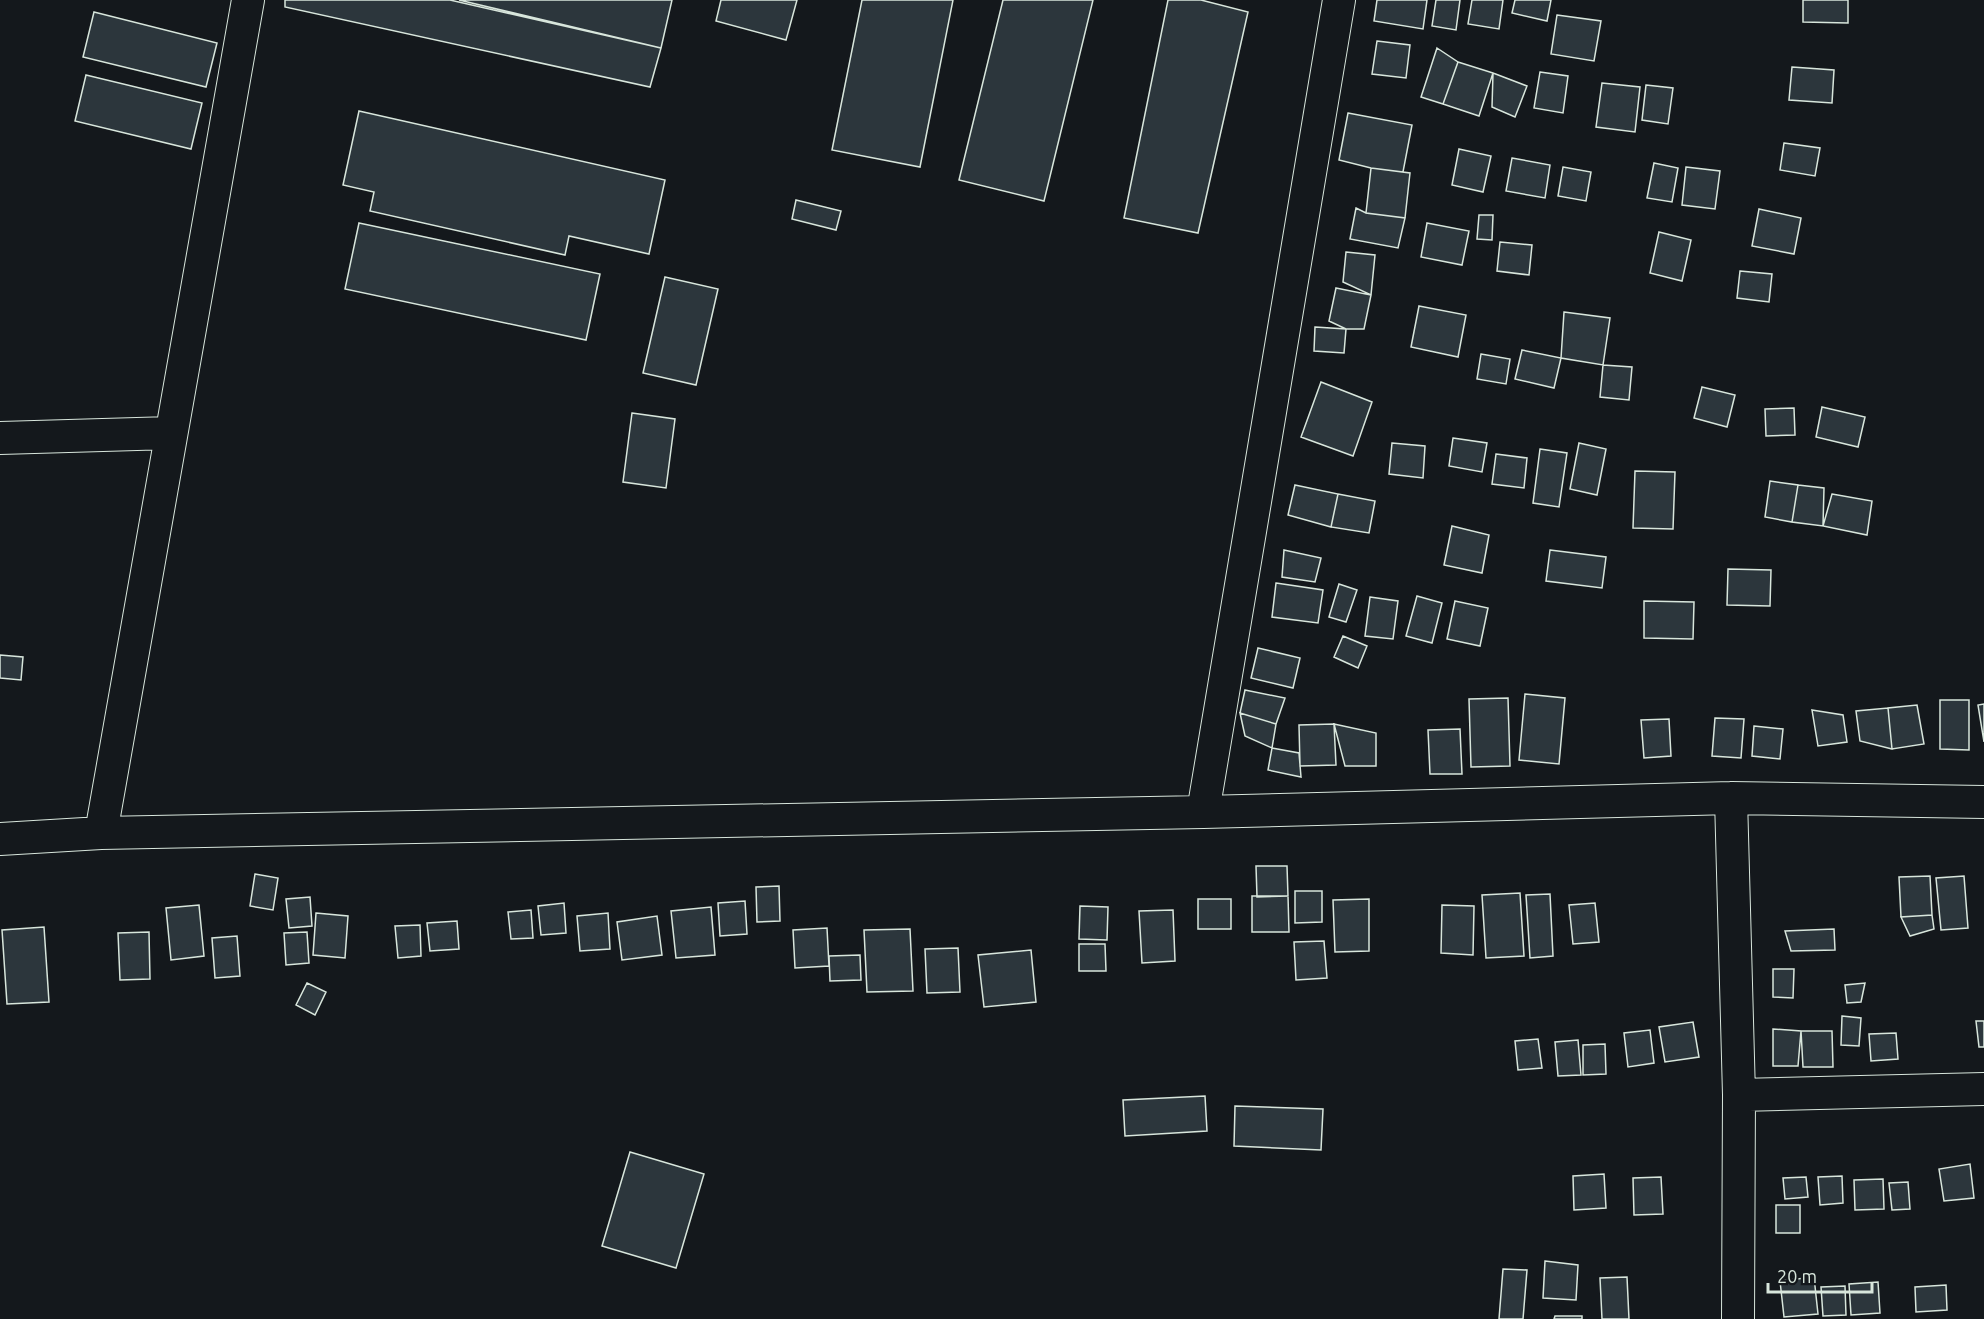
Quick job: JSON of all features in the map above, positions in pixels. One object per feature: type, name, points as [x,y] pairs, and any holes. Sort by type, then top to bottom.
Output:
[{"type":"street","points":[[101,833],[248,0]]},
{"type":"street","points":[[1203,812],[1340,0]]},
{"type":"street","points":[[0,438],[171,433]]},
{"type":"street","points":[[1731,798],[1739,1095],[1738,1319]]},
{"type":"street","points":[[0,839],[101,833],[1203,812],[1731,798],[1984,802]]},
{"type":"street","points":[[1739,1095],[1984,1089]]},
{"type":"building","points":[[285,0],[450,0],[661,48],[650,87],[285,7]]},
{"type":"building","points":[[459,0],[672,0],[661,48]]},
{"type":"building","points":[[721,0],[797,0],[786,40],[716,21]]},
{"type":"building","points":[[862,0],[953,0],[920,167],[832,150]]},
{"type":"building","points":[[1003,0],[1093,0],[1044,201],[959,180]]},
{"type":"building","points":[[1168,0],[1201,0],[1248,12],[1198,233],[1124,218]]},
{"type":"building","points":[[1377,0],[1427,0],[1423,29],[1374,21]]},
{"type":"building","points":[[1436,0],[1460,0],[1456,30],[1432,26]]},
{"type":"building","points":[[1472,0],[1503,0],[1499,29],[1468,24]]},
{"type":"building","points":[[1515,0],[1551,0],[1547,21],[1512,13]]},
{"type":"building","points":[[1803,0],[1848,0],[1848,23],[1803,22]]},
{"type":"building","points":[[94,12],[217,43],[206,87],[83,57]]},
{"type":"building","points":[[1557,15],[1601,21],[1594,61],[1551,54]]},
{"type":"building","points":[[1377,41],[1410,45],[1406,78],[1372,74]]},
{"type":"building","points":[[1437,48],[1458,62],[1443,104],[1421,97]]},
{"type":"building","points":[[1458,62],[1493,73],[1479,116],[1443,104]]},
{"type":"building","points":[[1792,67],[1834,70],[1832,103],[1789,100]]},
{"type":"building","points":[[1540,72],[1568,76],[1563,113],[1534,108]]},
{"type":"building","points":[[1493,73],[1527,86],[1515,117],[1492,107]]},
{"type":"building","points":[[86,75],[202,103],[191,149],[75,121]]},
{"type":"building","points":[[1602,83],[1640,87],[1635,132],[1596,127]]},
{"type":"building","points":[[1646,85],[1673,88],[1668,124],[1642,120]]},
{"type":"building","points":[[359,111],[665,180],[649,254],[569,236],[565,255],[370,211],[374,192],[343,185]]},
{"type":"building","points":[[1348,113],[1412,125],[1403,172],[1371,168],[1339,160]]},
{"type":"building","points":[[1784,143],[1820,148],[1815,176],[1780,170]]},
{"type":"building","points":[[1459,149],[1491,156],[1483,192],[1452,185]]},
{"type":"building","points":[[1512,158],[1550,165],[1545,198],[1506,191]]},
{"type":"building","points":[[1654,163],[1678,168],[1672,202],[1647,198]]},
{"type":"building","points":[[1563,167],[1591,172],[1586,201],[1558,196]]},
{"type":"building","points":[[1686,167],[1720,171],[1715,209],[1682,205]]},
{"type":"building","points":[[1371,168],[1410,173],[1405,218],[1366,213]]},
{"type":"building","points":[[796,200],[841,211],[836,230],[792,219]]},
{"type":"building","points":[[1356,208],[1366,213],[1405,218],[1398,248],[1350,239]]},
{"type":"building","points":[[1759,209],[1801,218],[1794,254],[1752,246]]},
{"type":"building","points":[[1479,215],[1493,215],[1492,240],[1477,239]]},
{"type":"building","points":[[359,223],[600,274],[586,340],[345,289]]},
{"type":"building","points":[[1427,223],[1469,231],[1462,265],[1421,257]]},
{"type":"building","points":[[1659,232],[1691,240],[1682,281],[1650,273]]},
{"type":"building","points":[[1500,242],[1532,245],[1529,275],[1497,271]]},
{"type":"building","points":[[1346,252],[1375,255],[1371,295],[1343,282]]},
{"type":"building","points":[[1740,271],[1772,274],[1769,302],[1737,298]]},
{"type":"building","points":[[665,277],[718,289],[696,385],[643,373]]},
{"type":"building","points":[[1336,288],[1371,295],[1364,329],[1346,329],[1329,321]]},
{"type":"building","points":[[1419,306],[1466,315],[1458,357],[1411,347]]},
{"type":"building","points":[[1564,312],[1610,318],[1603,365],[1561,358]]},
{"type":"building","points":[[1315,327],[1346,329],[1344,353],[1314,351]]},
{"type":"building","points":[[1522,350],[1561,358],[1554,388],[1515,379]]},
{"type":"building","points":[[1481,354],[1510,359],[1506,384],[1477,379]]},
{"type":"building","points":[[1603,365],[1632,367],[1629,400],[1600,397]]},
{"type":"building","points":[[1321,382],[1372,402],[1353,456],[1301,437]]},
{"type":"building","points":[[1702,387],[1735,395],[1727,427],[1694,418]]},
{"type":"building","points":[[1822,407],[1865,417],[1858,447],[1816,437]]},
{"type":"building","points":[[1794,408],[1795,435],[1766,436],[1765,409]]},
{"type":"building","points":[[632,413],[675,419],[666,488],[623,482]]},
{"type":"building","points":[[1453,438],[1487,443],[1482,472],[1449,466]]},
{"type":"building","points":[[1392,443],[1425,446],[1423,478],[1389,474]]},
{"type":"building","points":[[1579,443],[1606,449],[1597,495],[1570,489]]},
{"type":"building","points":[[1540,449],[1567,453],[1559,507],[1533,503]]},
{"type":"building","points":[[1496,454],[1527,458],[1524,488],[1492,484]]},
{"type":"building","points":[[1635,471],[1675,472],[1673,529],[1633,528]]},
{"type":"building","points":[[1770,481],[1798,485],[1792,522],[1765,517]]},
{"type":"building","points":[[1295,485],[1338,494],[1331,527],[1288,515]]},
{"type":"building","points":[[1798,485],[1824,488],[1823,526],[1792,522]]},
{"type":"building","points":[[1338,494],[1375,501],[1369,533],[1331,527]]},
{"type":"building","points":[[1832,494],[1872,501],[1867,535],[1823,526]]},
{"type":"building","points":[[1452,526],[1489,535],[1482,573],[1444,565]]},
{"type":"building","points":[[1284,550],[1321,558],[1315,582],[1282,577]]},
{"type":"building","points":[[1550,550],[1606,557],[1602,588],[1546,581]]},
{"type":"building","points":[[1728,569],[1771,570],[1770,606],[1727,605]]},
{"type":"building","points":[[1276,583],[1323,590],[1318,623],[1272,617]]},
{"type":"building","points":[[1339,584],[1357,590],[1346,622],[1329,617]]},
{"type":"building","points":[[1417,596],[1442,603],[1432,643],[1406,636]]},
{"type":"building","points":[[1370,597],[1398,601],[1393,639],[1365,636]]},
{"type":"building","points":[[1455,601],[1488,608],[1480,646],[1447,639]]},
{"type":"building","points":[[1644,601],[1694,602],[1693,639],[1644,638]]},
{"type":"building","points":[[1343,636],[1367,646],[1358,668],[1334,657]]},
{"type":"building","points":[[1258,648],[1300,658],[1293,688],[1251,678]]},
{"type":"building","points":[[0,655],[23,657],[21,680],[0,678]]},
{"type":"building","points":[[1245,690],[1285,698],[1276,724],[1240,713]]},
{"type":"building","points":[[1525,694],[1565,698],[1559,764],[1519,760]]},
{"type":"building","points":[[1508,698],[1510,766],[1471,767],[1469,699]]},
{"type":"building","points":[[1940,700],[1969,700],[1969,750],[1940,749]]},
{"type":"building","points":[[1984,704],[1984,742],[1978,705]]},
{"type":"building","points":[[1917,705],[1924,744],[1892,749],[1888,708]]},
{"type":"building","points":[[1888,708],[1892,749],[1860,741],[1856,711]]},
{"type":"building","points":[[1812,710],[1843,715],[1847,742],[1818,746]]},
{"type":"building","points":[[1240,713],[1276,724],[1272,748],[1245,736]]},
{"type":"building","points":[[1715,718],[1744,719],[1741,758],[1712,756]]},
{"type":"building","points":[[1669,719],[1671,756],[1644,758],[1641,720]]},
{"type":"building","points":[[1334,724],[1336,765],[1300,766],[1299,725]]},
{"type":"building","points":[[1334,724],[1376,733],[1376,766],[1345,766]]},
{"type":"building","points":[[1754,726],[1783,729],[1780,759],[1752,756]]},
{"type":"building","points":[[1460,729],[1462,774],[1430,774],[1428,730]]},
{"type":"building","points":[[1272,748],[1299,753],[1301,777],[1268,770]]},
{"type":"building","points":[[1256,866],[1287,866],[1288,896],[1257,897]]},
{"type":"building","points":[[255,874],[278,878],[273,910],[250,906]]},
{"type":"building","points":[[1930,876],[1932,915],[1901,917],[1899,877]]},
{"type":"building","points":[[1964,876],[1968,928],[1941,930],[1936,878]]},
{"type":"building","points":[[779,886],[780,921],[757,922],[756,887]]},
{"type":"building","points":[[1295,891],[1322,891],[1322,922],[1295,923]]},
{"type":"building","points":[[1520,893],[1524,956],[1486,958],[1482,895]]},
{"type":"building","points":[[1550,894],[1553,956],[1530,958],[1526,895]]},
{"type":"building","points":[[1252,896],[1288,896],[1289,932],[1252,932]]},
{"type":"building","points":[[310,897],[312,926],[289,928],[286,899]]},
{"type":"building","points":[[1198,899],[1231,899],[1231,929],[1198,929]]},
{"type":"building","points":[[1369,899],[1369,951],[1335,952],[1333,900]]},
{"type":"building","points":[[745,901],[747,934],[720,936],[718,903]]},
{"type":"building","points":[[564,903],[566,933],[541,935],[538,906]]},
{"type":"building","points":[[1595,903],[1599,942],[1573,944],[1569,905]]},
{"type":"building","points":[[199,905],[204,956],[171,960],[166,908]]},
{"type":"building","points":[[1442,905],[1474,906],[1473,955],[1441,953]]},
{"type":"building","points":[[1080,906],[1108,907],[1107,940],[1079,939]]},
{"type":"building","points":[[711,907],[715,955],[676,958],[671,911]]},
{"type":"building","points":[[531,910],[533,938],[511,939],[508,912]]},
{"type":"building","points":[[1173,910],[1175,961],[1142,963],[1139,911]]},
{"type":"building","points":[[316,913],[348,916],[345,958],[313,955]]},
{"type":"building","points":[[608,913],[610,949],[580,951],[577,916]]},
{"type":"building","points":[[1932,915],[1934,929],[1910,936],[1901,917]]},
{"type":"building","points":[[657,916],[662,955],[622,960],[617,922]]},
{"type":"building","points":[[457,921],[459,949],[430,951],[427,923]]},
{"type":"building","points":[[420,925],[421,956],[398,958],[395,926]]},
{"type":"building","points":[[44,927],[49,1002],[7,1004],[2,930]]},
{"type":"building","points":[[827,928],[829,966],[795,968],[793,930]]},
{"type":"building","points":[[910,929],[913,991],[867,992],[864,930]]},
{"type":"building","points":[[1834,929],[1835,950],[1791,951],[1785,931]]},
{"type":"building","points":[[149,932],[150,979],[120,980],[118,933]]},
{"type":"building","points":[[307,932],[309,963],[286,965],[284,933]]},
{"type":"building","points":[[237,936],[240,976],[215,978],[212,938]]},
{"type":"building","points":[[1324,941],[1327,978],[1296,980],[1294,942]]},
{"type":"building","points":[[1079,944],[1105,944],[1106,971],[1079,971]]},
{"type":"building","points":[[958,948],[960,992],[927,993],[925,949]]},
{"type":"building","points":[[1031,950],[1036,1002],[984,1007],[978,955]]},
{"type":"building","points":[[860,955],[861,980],[830,981],[829,956]]},
{"type":"building","points":[[1773,969],[1794,969],[1793,998],[1773,997]]},
{"type":"building","points":[[307,983],[326,992],[315,1015],[296,1005]]},
{"type":"building","points":[[1865,983],[1861,1002],[1847,1003],[1845,985]]},
{"type":"building","points":[[1842,1016],[1861,1018],[1859,1046],[1841,1045]]},
{"type":"building","points":[[1976,1021],[1984,1021],[1984,1047],[1979,1047]]},
{"type":"building","points":[[1693,1022],[1699,1057],[1665,1062],[1659,1027]]},
{"type":"building","points":[[1773,1029],[1801,1031],[1798,1066],[1773,1066]]},
{"type":"building","points":[[1650,1030],[1654,1063],[1628,1067],[1624,1033]]},
{"type":"building","points":[[1801,1031],[1832,1031],[1833,1067],[1803,1067]]},
{"type":"building","points":[[1896,1033],[1898,1059],[1871,1061],[1869,1034]]},
{"type":"building","points":[[1538,1039],[1542,1068],[1518,1070],[1515,1041]]},
{"type":"building","points":[[1578,1040],[1581,1075],[1558,1076],[1555,1042]]},
{"type":"building","points":[[1605,1044],[1606,1074],[1583,1075],[1583,1045]]},
{"type":"building","points":[[1205,1096],[1207,1131],[1125,1136],[1123,1100]]},
{"type":"building","points":[[1235,1106],[1323,1109],[1321,1150],[1234,1146]]},
{"type":"building","points":[[630,1152],[704,1174],[676,1268],[602,1246]]},
{"type":"building","points":[[1970,1164],[1974,1198],[1944,1201],[1939,1169]]},
{"type":"building","points":[[1604,1174],[1606,1208],[1574,1210],[1573,1176]]},
{"type":"building","points":[[1842,1176],[1843,1203],[1820,1205],[1818,1177]]},
{"type":"building","points":[[1661,1177],[1663,1214],[1634,1215],[1633,1178]]},
{"type":"building","points":[[1806,1177],[1808,1197],[1785,1199],[1783,1178]]},
{"type":"building","points":[[1883,1179],[1884,1209],[1855,1210],[1854,1180]]},
{"type":"building","points":[[1908,1182],[1910,1209],[1892,1210],[1889,1183]]},
{"type":"building","points":[[1776,1205],[1800,1205],[1800,1233],[1776,1233]]},
{"type":"building","points":[[1545,1261],[1578,1265],[1576,1300],[1543,1298]]},
{"type":"building","points":[[1503,1269],[1527,1270],[1523,1319],[1499,1319]]},
{"type":"building","points":[[1627,1277],[1629,1319],[1602,1319],[1600,1278]]},
{"type":"building","points":[[1814,1277],[1818,1314],[1784,1317],[1780,1281]]},
{"type":"building","points":[[1878,1282],[1880,1313],[1851,1315],[1849,1284]]},
{"type":"building","points":[[1946,1285],[1947,1310],[1916,1312],[1915,1287]]},
{"type":"building","points":[[1845,1286],[1846,1315],[1823,1316],[1821,1287]]},
{"type":"building","points":[[1555,1316],[1582,1316],[1582,1319],[1554,1319]]}]
